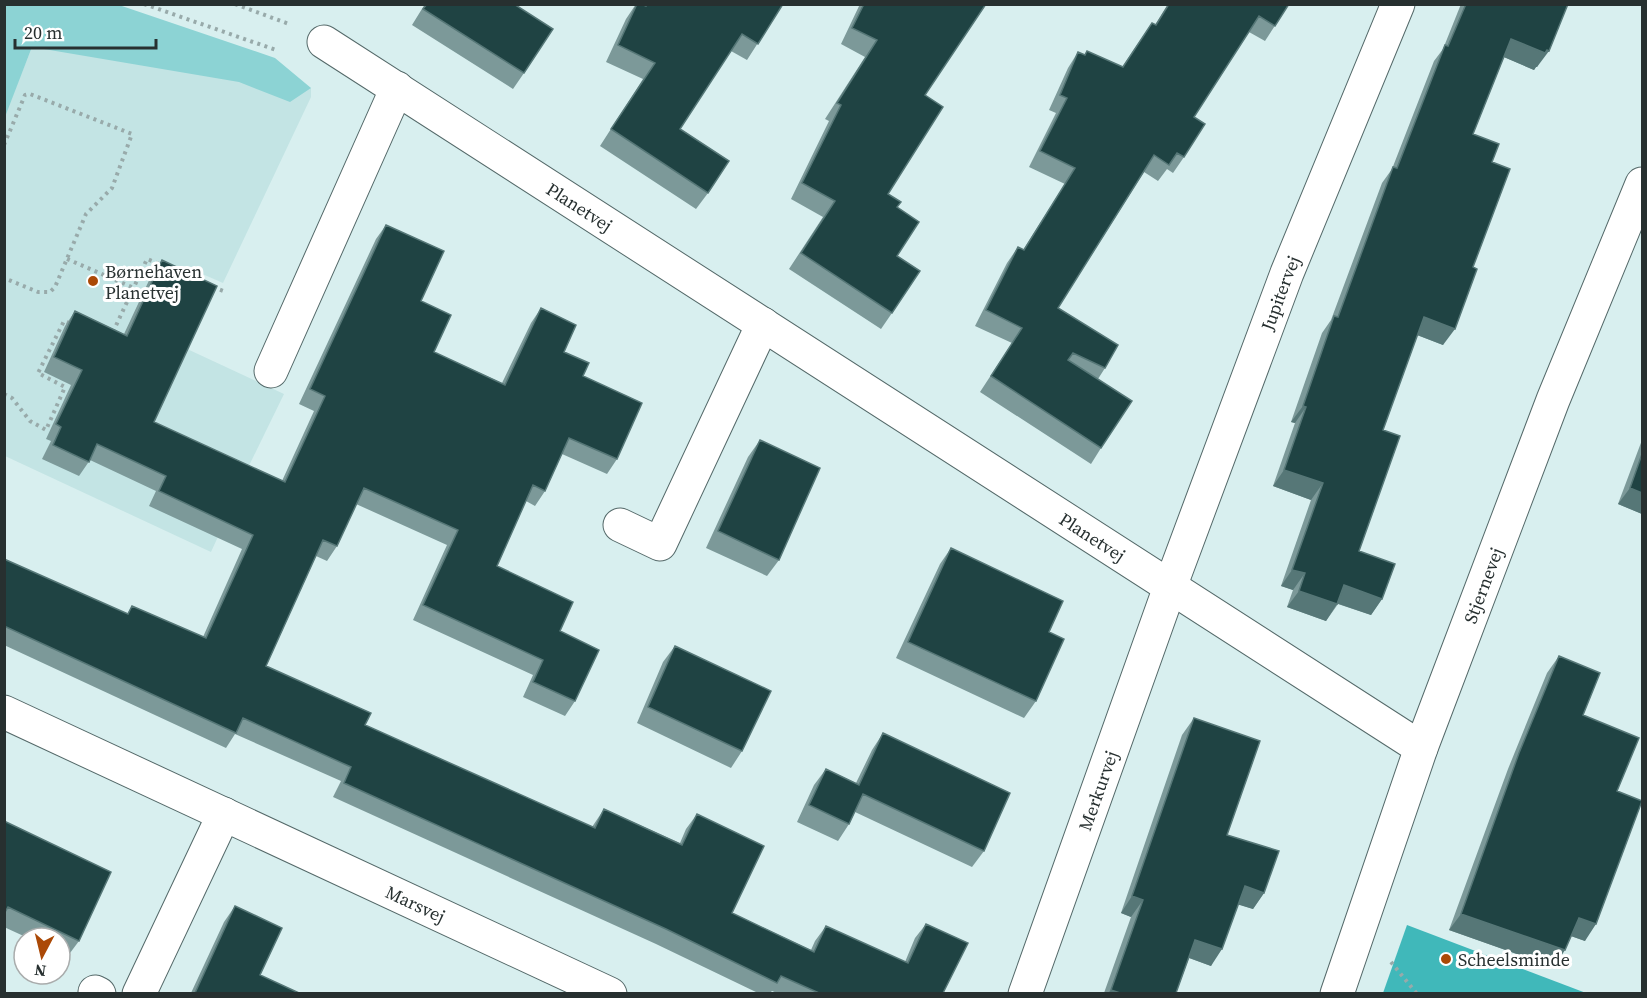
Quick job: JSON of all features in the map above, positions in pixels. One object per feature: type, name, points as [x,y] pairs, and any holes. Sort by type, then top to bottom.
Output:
[{"type":"street","name":"Jupitervej","points":[[1170,587],[1297,248],[1398,4]]},
{"type":"street","name":"Planetvej","points":[[324,42],[1421,748]]},
{"type":"street","points":[[271,371],[397,88]]},
{"type":"street","name":"Stjernevej","points":[[1337,993],[1421,748],[1553,400],[1642,184]]},
{"type":"street","points":[[620,525],[660,544],[764,324]]},
{"type":"street","name":"Merkurvej","points":[[1025,993],[1170,587]]},
{"type":"street","name":"Marsvej","points":[[4,712],[609,993]]},
{"type":"street","points":[[139,993],[224,814]]},
{"type":"path","points":[[144,4],[276,50]]},
{"type":"path","points":[[235,4],[299,28],[324,42]]},
{"type":"path","points":[[4,145],[25,95],[30,94],[132,134],[112,188],[86,214],[55,287],[50,292],[38,292],[4,278]]},
{"type":"path","points":[[67,259],[134,288]]},
{"type":"path","points":[[110,340],[147,259],[164,266]]},
{"type":"path","points":[[208,284],[226,292]]},
{"type":"path","points":[[4,394],[12,398],[30,421],[46,430],[65,387],[38,373],[64,321],[73,325]]},
{"type":"shaded area","points":[[116,4],[275,58],[311,88],[290,102],[239,82],[32,47],[5,117],[5,5]]},
{"type":"shaded area","name":"Børnehaven Planetvej","points":[[47,10],[265,62],[311,88],[311,97],[223,283],[184,266],[178,279],[185,348],[284,394],[242,480],[211,552],[5,456],[4,117]]},
{"type":"shaded area","name":"Scheelsminde","points":[[1407,925],[1586,993],[1383,993]]},
{"type":"building","points":[[427,4],[514,4],[553,29],[524,73],[423,9]]},
{"type":"building","points":[[637,4],[646,6],[647,4],[783,4],[758,44],[742,34],[680,129],[729,161],[708,193],[611,129],[655,63],[618,45]]},
{"type":"building","points":[[864,4],[986,4],[925,95],[943,107],[888,194],[901,202],[897,207],[919,222],[897,256],[920,271],[892,313],[801,253],[835,201],[802,183],[841,105],[837,103],[877,40],[852,28]]},
{"type":"building","points":[[1169,4],[1289,4],[1275,26],[1259,16],[1194,117],[1205,124],[1184,157],[1177,153],[1169,165],[1154,155],[1058,308],[1118,345],[1105,368],[1073,353],[1068,360],[1132,401],[1101,448],[991,376],[1022,328],[986,310],[1018,247],[1024,250],[1075,168],[1040,151],[1067,98],[1060,95],[1078,52],[1085,55],[1087,51],[1123,67],[1152,23],[1156,25]]},
{"type":"building","points":[[1466,4],[1568,4],[1549,51],[1545,53],[1511,39],[1473,134],[1499,144],[1492,162],[1510,169],[1473,267],[1477,269],[1455,329],[1424,317],[1383,430],[1400,436],[1359,551],[1395,564],[1382,599],[1344,585],[1337,604],[1299,591],[1305,573],[1292,570],[1323,483],[1284,470],[1334,316],[1338,317],[1393,167],[1397,168],[1445,45],[1448,46]]},
{"type":"building","points":[[386,225],[444,251],[421,301],[451,315],[434,352],[505,385],[541,308],[576,325],[564,352],[589,363],[583,376],[642,403],[617,459],[569,438],[545,491],[533,485],[497,566],[573,602],[560,631],[599,650],[575,701],[533,682],[543,660],[423,605],[458,530],[364,488],[337,546],[323,540],[266,666],[371,713],[365,725],[595,828],[604,809],[682,845],[697,814],[764,846],[732,913],[814,952],[826,926],[908,963],[926,924],[968,943],[943,993],[819,993],[781,976],[777,983],[666,929],[344,783],[351,767],[243,718],[236,733],[4,626],[4,559],[128,614],[132,606],[206,638],[253,535],[159,491],[166,476],[97,444],[89,462],[53,445],[61,427],[56,424],[82,370],[54,357],[75,311],[127,336],[162,260],[217,286],[154,422],[285,482],[325,396],[310,389]]},
{"type":"building","points":[[760,440],[820,468],[779,560],[718,531]]},
{"type":"building","points":[[1642,454],[1642,493],[1630,488]]},
{"type":"building","points":[[951,548],[1063,601],[1049,632],[1064,639],[1036,701],[908,642]]},
{"type":"building","points":[[675,646],[771,691],[742,751],[648,707]]},
{"type":"building","points":[[1559,656],[1600,673],[1583,715],[1639,738],[1617,791],[1642,801],[1596,924],[1579,918],[1565,950],[1461,914],[1519,753]]},
{"type":"building","points":[[1194,718],[1260,741],[1227,835],[1279,851],[1264,893],[1245,886],[1222,949],[1195,940],[1176,993],[1120,993],[1111,990],[1143,900],[1132,896]]},
{"type":"building","points":[[883,733],[1010,793],[984,851],[863,794],[849,824],[809,805],[826,769],[859,785]]},
{"type":"building","points":[[4,821],[111,872],[79,941],[72,938],[72,926],[48,926],[8,907],[4,914]]},
{"type":"building","points":[[235,906],[282,928],[260,975],[299,993],[195,993]]},
{"type":"place","name":"Børnehaven Planetvej","points":[[93,281]]},
{"type":"place","name":"Scheelsminde","points":[[1446,959]]}]
